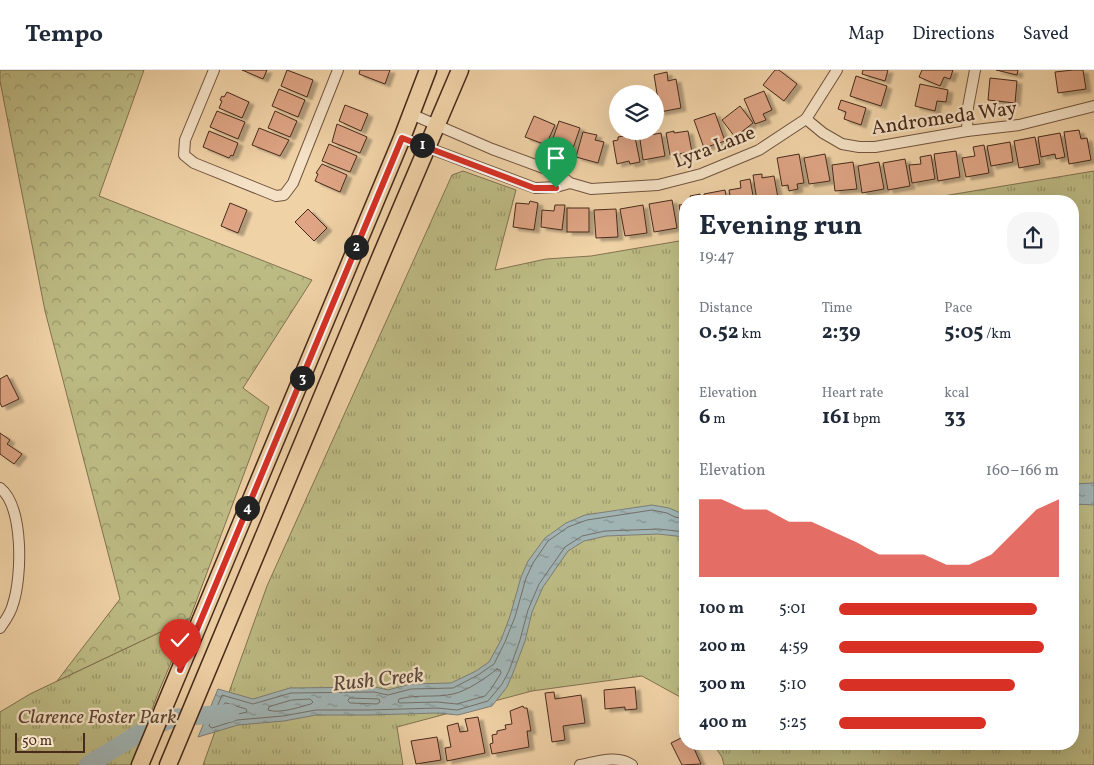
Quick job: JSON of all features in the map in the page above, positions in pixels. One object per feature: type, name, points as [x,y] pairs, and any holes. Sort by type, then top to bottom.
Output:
[{"type":"main road","points":[[140,765],[402,138],[428,70]]},
{"type":"main road","points":[[168,764],[460,70]]},
{"type":"street","points":[[214,70],[185,140],[184,155],[194,163],[276,196],[284,195],[293,183],[338,70]]},
{"type":"street","name":"Lyra Lane","points":[[411,114],[492,149],[556,173],[570,183],[591,189],[658,185],[701,174],[759,150],[806,119],[837,70]]},
{"type":"street","points":[[967,132],[968,107],[975,70]]},
{"type":"street","name":"Andromeda Way","points":[[806,119],[823,133],[842,144],[859,147],[1019,125],[1094,106]]},
{"type":"street","name":"Lyra Lane","points":[[402,138],[534,188],[556,188],[570,183]]},
{"type":"street","points":[[0,488],[12,502],[17,522],[19,544],[14,604],[0,628]]},
{"type":"street","points":[[580,765],[618,759],[632,765]]},
{"type":"green space","points":[[0,70],[144,70],[99,196],[312,280],[243,388],[269,407],[190,618],[57,681],[120,599],[45,311],[0,81]]},
{"type":"green space","points":[[463,171],[516,190],[495,270],[546,259],[591,256],[679,241],[679,696],[642,676],[532,691],[397,727],[403,765],[203,765],[267,586],[452,175]]},
{"type":"green space","points":[[1094,171],[1094,765],[724,765],[722,757],[717,750],[1079,750],[1079,195],[949,195]]},
{"type":"green space","name":"Clarence Foster Park","points":[[190,618],[159,691],[131,765],[0,765],[0,712],[30,694]]},
{"type":"water","points":[[1094,483],[1094,505],[1079,504],[1079,484]]},
{"type":"water","points":[[652,505],[669,508],[679,512],[679,536],[658,534],[606,536],[584,541],[568,551],[543,587],[532,612],[525,641],[507,687],[492,706],[458,715],[438,713],[316,715],[284,721],[238,725],[198,737],[218,689],[253,699],[290,688],[375,687],[388,690],[410,684],[451,683],[476,671],[489,662],[501,640],[528,561],[545,538],[566,523],[585,515]]},
{"type":"building","points":[[242,70],[267,70],[263,79]]},
{"type":"building","points":[[287,70],[313,80],[307,97],[281,86]]},
{"type":"building","points":[[360,70],[390,70],[385,84],[359,74]]},
{"type":"building","points":[[775,70],[779,70],[797,84],[784,101],[763,85]]},
{"type":"building","points":[[863,70],[888,70],[885,81],[862,74]]},
{"type":"building","points":[[922,70],[953,70],[950,79],[944,77],[940,86],[919,77]]},
{"type":"building","points":[[996,70],[1018,70],[1017,75]]},
{"type":"building","points":[[1083,70],[1086,89],[1058,93],[1055,72]]},
{"type":"building","points":[[667,72],[668,81],[676,79],[681,108],[664,111],[664,85],[656,85],[654,75]]},
{"type":"building","points":[[856,76],[887,86],[881,106],[850,96]]},
{"type":"building","points":[[990,78],[1017,81],[1015,103],[988,100]]},
{"type":"building","points":[[920,84],[948,90],[946,102],[937,101],[935,111],[915,106]]},
{"type":"building","points":[[279,89],[305,100],[298,117],[272,106]]},
{"type":"building","points":[[764,91],[772,110],[763,114],[766,120],[755,124],[744,99]]},
{"type":"building","points":[[227,92],[249,102],[242,118],[219,108],[222,96],[224,97]]},
{"type":"building","points":[[841,100],[866,108],[861,125],[844,119],[846,112],[838,109]]},
{"type":"building","points":[[345,105],[368,114],[361,131],[339,121]]},
{"type":"building","points":[[740,106],[753,123],[735,137],[722,120]]},
{"type":"building","points":[[217,111],[245,122],[238,139],[210,127]]},
{"type":"building","points":[[275,111],[297,121],[290,137],[268,128]]},
{"type":"building","points":[[715,113],[725,141],[704,148],[694,120]]},
{"type":"building","points":[[534,116],[555,125],[546,145],[525,137]]},
{"type":"building","points":[[559,121],[580,128],[571,154],[550,147]]},
{"type":"building","points":[[337,124],[367,137],[360,153],[332,142]]},
{"type":"building","points":[[259,128],[289,140],[280,156],[252,145]]},
{"type":"building","points":[[1079,130],[1081,139],[1087,138],[1091,160],[1069,164],[1064,132]]},
{"type":"building","points":[[209,131],[238,143],[233,156],[231,155],[229,158],[203,147]]},
{"type":"building","points":[[674,131],[674,133],[688,131],[692,152],[670,155],[666,133]]},
{"type":"building","points":[[583,132],[597,135],[595,140],[604,142],[598,163],[576,157]]},
{"type":"building","points":[[1060,133],[1065,157],[1056,159],[1055,154],[1041,157],[1038,137]]},
{"type":"building","points":[[1035,137],[1040,164],[1019,168],[1014,141]]},
{"type":"building","points":[[636,140],[640,162],[630,164],[629,161],[617,164],[613,141]]},
{"type":"building","points":[[640,140],[662,140],[665,156],[643,160]]},
{"type":"building","points":[[1010,142],[1013,162],[991,166],[987,146]]},
{"type":"building","points":[[329,144],[357,156],[350,172],[322,161]]},
{"type":"building","points":[[984,145],[989,173],[966,177],[962,158],[975,156],[973,147]]},
{"type":"building","points":[[956,151],[960,177],[938,181],[934,154]]},
{"type":"building","points":[[799,154],[804,183],[797,184],[798,189],[789,191],[788,185],[782,186],[777,158]]},
{"type":"building","points":[[825,154],[830,181],[809,184],[804,158]]},
{"type":"building","points":[[931,155],[935,179],[912,183],[909,165],[921,164],[920,157]]},
{"type":"building","points":[[905,159],[910,186],[888,190],[883,163]]},
{"type":"building","points":[[853,162],[857,189],[835,191],[832,165]]},
{"type":"building","points":[[879,162],[884,189],[862,193],[858,166]]},
{"type":"building","points":[[322,164],[347,175],[340,192],[315,181],[318,174],[316,173]]},
{"type":"building","points":[[762,174],[762,178],[774,176],[777,195],[756,195],[753,175]]},
{"type":"building","points":[[750,179],[753,195],[730,195],[729,190],[741,188],[740,181]]},
{"type":"building","points":[[725,190],[726,195],[704,195]]},
{"type":"building","points":[[672,200],[677,228],[654,232],[649,204]]},
{"type":"building","points":[[530,201],[538,203],[534,230],[513,227],[516,203],[529,204]]},
{"type":"building","points":[[230,203],[247,210],[238,233],[221,226]]},
{"type":"building","points":[[555,205],[565,205],[562,230],[541,227],[542,210],[554,211]]},
{"type":"building","points":[[643,205],[647,233],[625,236],[620,209]]},
{"type":"building","points":[[567,208],[589,208],[589,232],[567,232]]},
{"type":"building","points":[[308,209],[327,228],[314,241],[295,222]]},
{"type":"building","points":[[616,209],[618,237],[596,238],[594,210]]},
{"type":"building","points":[[7,375],[19,399],[2,407],[0,403],[0,379]]},
{"type":"building","points":[[0,433],[10,440],[7,444],[22,454],[14,464],[0,454]]},
{"type":"building","points":[[635,687],[637,709],[625,710],[625,707],[605,709],[604,690]]},
{"type":"building","points":[[554,692],[555,699],[581,695],[585,723],[563,726],[565,740],[552,742],[545,693]]},
{"type":"building","points":[[523,706],[527,708],[531,731],[527,731],[529,747],[492,754],[490,744],[493,743],[492,735],[497,734],[497,731],[506,729],[505,725],[512,724],[510,711]]},
{"type":"building","points":[[478,717],[485,753],[447,761],[445,748],[451,747],[447,726],[458,723],[460,732],[468,731],[465,719]]},
{"type":"building","points":[[437,737],[441,760],[416,764],[411,741]]},
{"type":"building","points":[[679,739],[679,750],[695,750],[701,764],[682,765],[671,743]]},
{"type":"waterway","name":"Rush Creek","points":[[88,765],[143,731],[174,718],[230,713]]},
{"type":"route","points":[[180,670],[402,138],[534,188],[556,188]]}]
